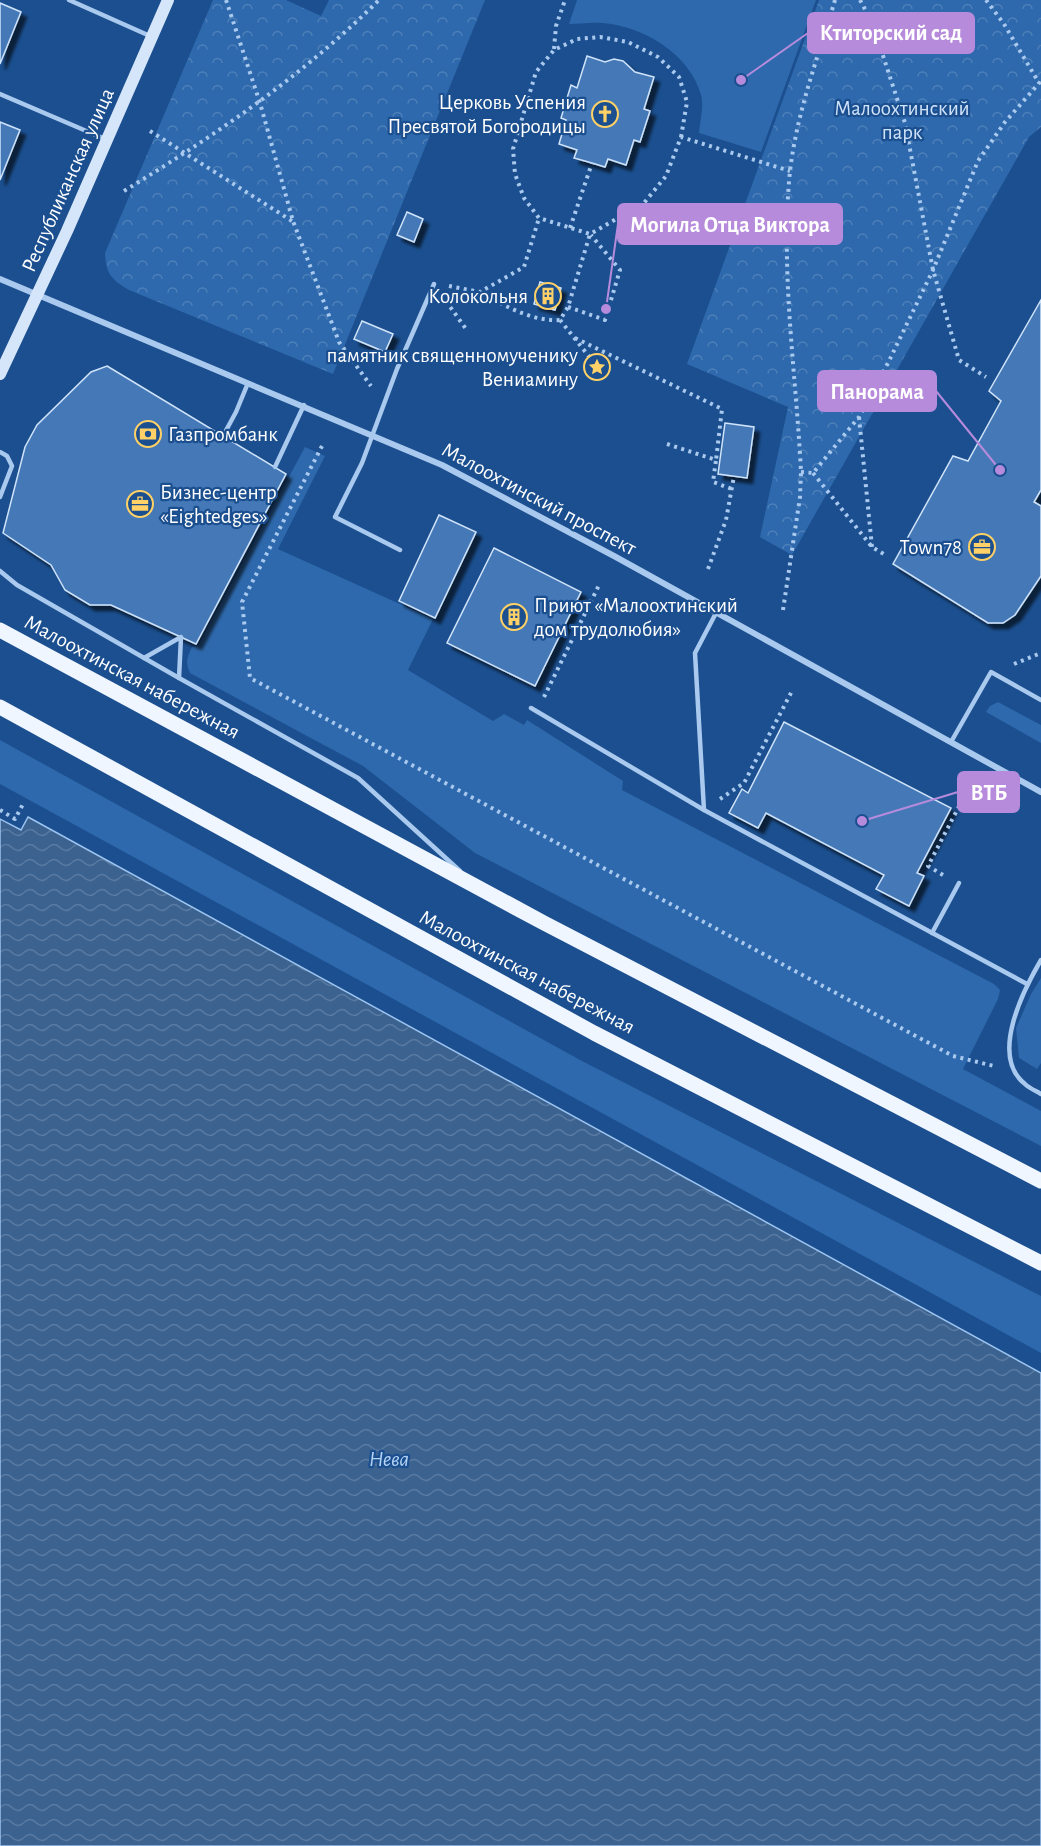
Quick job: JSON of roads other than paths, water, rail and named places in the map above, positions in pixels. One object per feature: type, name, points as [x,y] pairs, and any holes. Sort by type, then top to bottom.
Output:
[{"type":"main road","name":"Малоохтинская набережная","points":[[0,630],[555,929],[1041,1181]]},
{"type":"main road","name":"Малоохтинская набережная","points":[[0,707],[594,1033],[1041,1263]]},
{"type":"street","name":"Республиканская улица","points":[[0,374],[108,141],[168,0]]},
{"type":"street","name":"Малоохтинский проспект","points":[[0,279],[442,465],[523,507],[1041,792]]},
{"type":"lane","points":[[69,0],[153,37]]},
{"type":"lane","points":[[0,94],[108,141]]},
{"type":"lane","points":[[400,549],[335,517],[362,462],[434,284]]},
{"type":"lane","points":[[223,436],[248,383]]},
{"type":"lane","points":[[275,467],[304,405]]},
{"type":"lane","points":[[0,452],[7,456],[12,466],[0,497]]},
{"type":"lane","points":[[0,571],[17,585],[358,778],[475,885]]},
{"type":"lane","points":[[704,810],[695,653],[716,613]]},
{"type":"lane","points":[[144,658],[181,637],[179,678]]},
{"type":"lane","points":[[951,742],[992,672],[1041,700]]},
{"type":"lane","points":[[531,708],[704,810],[1027,984]]},
{"type":"lane","points":[[932,933],[959,883]]},
{"type":"lane","points":[[1041,960],[1027,984],[1012,1022],[1009,1046],[1012,1066],[1023,1084],[1041,1094]]},
{"type":"water","name":"Нева","points":[[28,817],[1041,1373],[1041,1846],[0,1846],[0,819],[21,830]]},
{"type":"place","name":"Ктиторский сад","points":[[741,80]]},
{"type":"place","name":"Церковь Успения Пресвятой Богородицы","points":[[605,114]]},
{"type":"place","name":"Колокольня","points":[[548,296]]},
{"type":"place","name":"Могила Отца Виктора","points":[[606,309]]},
{"type":"place","name":"памятник священномученику Вениамину","points":[[597,367]]},
{"type":"place","name":"Газпромбанк","points":[[148,434]]},
{"type":"place","name":"Панорама","points":[[1000,470]]},
{"type":"place","name":"Бизнес-центр «Eightedges»","points":[[140,504]]},
{"type":"place","name":"Town78","points":[[982,547]]},
{"type":"place","name":"Приют «Малоохтинский дом трудолюбия»","points":[[514,617]]},
{"type":"place","name":"ВТБ","points":[[862,821]]},
{"type":"park label","name":"Малоохтинский парк","points":[[902,120]]}]
